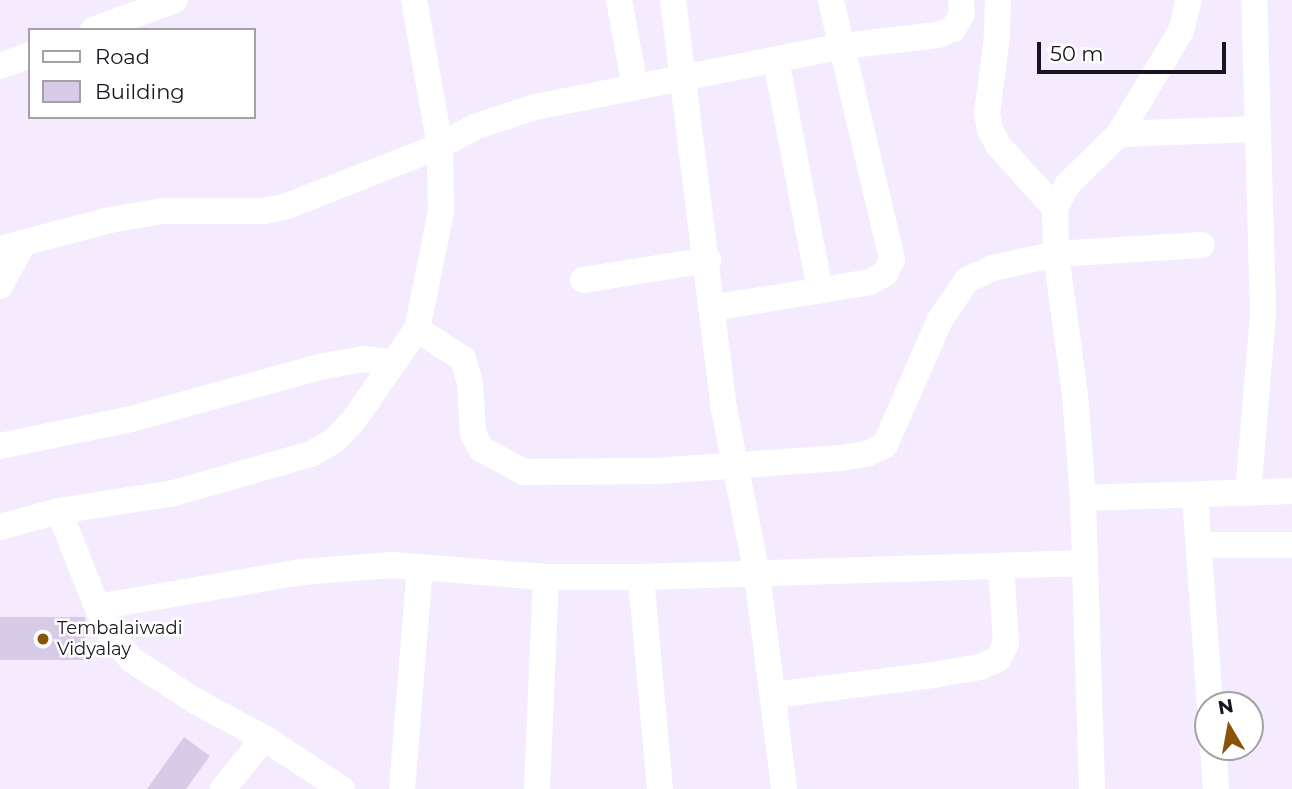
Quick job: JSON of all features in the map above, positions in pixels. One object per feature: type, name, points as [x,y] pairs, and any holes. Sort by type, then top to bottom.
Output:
[{"type":"street","points":[[98,28],[175,0]]},
{"type":"street","points":[[0,527],[59,511],[174,493],[311,454],[335,440],[353,421],[417,328],[441,212],[440,146],[414,0]]},
{"type":"street","points":[[619,0],[635,87]]},
{"type":"street","points":[[673,0],[708,260],[724,409],[757,574],[784,789]]},
{"type":"street","points":[[712,308],[870,282],[886,272],[892,259],[831,0]]},
{"type":"street","points":[[0,286],[11,246],[110,220],[162,211],[264,211],[363,178],[440,146],[474,127],[535,107],[684,80],[842,46],[938,35],[953,29],[962,14],[961,0]]},
{"type":"street","points":[[998,0],[997,37],[987,113],[990,130],[998,145],[1055,208]]},
{"type":"street","points":[[1092,789],[1083,498],[1075,395],[1056,254],[1055,208],[1068,184],[1119,134],[1181,31],[1189,0]]},
{"type":"street","points":[[1248,493],[1263,313],[1255,129],[1254,0]]},
{"type":"street","points":[[0,66],[28,56]]},
{"type":"street","points":[[776,60],[820,290]]},
{"type":"street","points":[[1119,134],[1255,129]]},
{"type":"street","points":[[417,328],[463,359],[470,384],[473,433],[481,449],[524,472],[654,471],[841,458],[866,454],[885,445],[940,320],[967,280],[993,268],[1056,254],[1202,245]]},
{"type":"street","points":[[583,280],[708,260]]},
{"type":"street","points":[[0,446],[131,419],[324,366],[362,359],[393,362]]},
{"type":"street","points":[[1083,498],[1292,491]]},
{"type":"street","points":[[1195,496],[1209,691]]},
{"type":"street","points":[[59,511],[97,607],[111,635],[132,660],[197,702],[264,738],[342,789]]},
{"type":"street","points":[[1200,545],[1292,545]]},
{"type":"street","points":[[97,607],[301,572],[392,565],[546,577],[641,577],[1085,563]]},
{"type":"street","points":[[773,695],[933,675],[980,667],[998,659],[1006,643],[1002,566]]},
{"type":"street","points":[[402,789],[420,567]]},
{"type":"street","points":[[537,789],[546,577]]},
{"type":"street","points":[[641,577],[660,789]]},
{"type":"street","points":[[223,789],[264,738]]},
{"type":"street","points":[[1214,761],[1216,789]]},
{"type":"building","name":"Tembalaiwadi Vidyalay","points":[[0,617],[85,617],[85,660],[0,660]]},
{"type":"building","points":[[184,737],[210,756],[186,789],[147,789]]},
{"type":"place","name":"Tembalaiwadi Vidyalay","points":[[43,639]]}]
